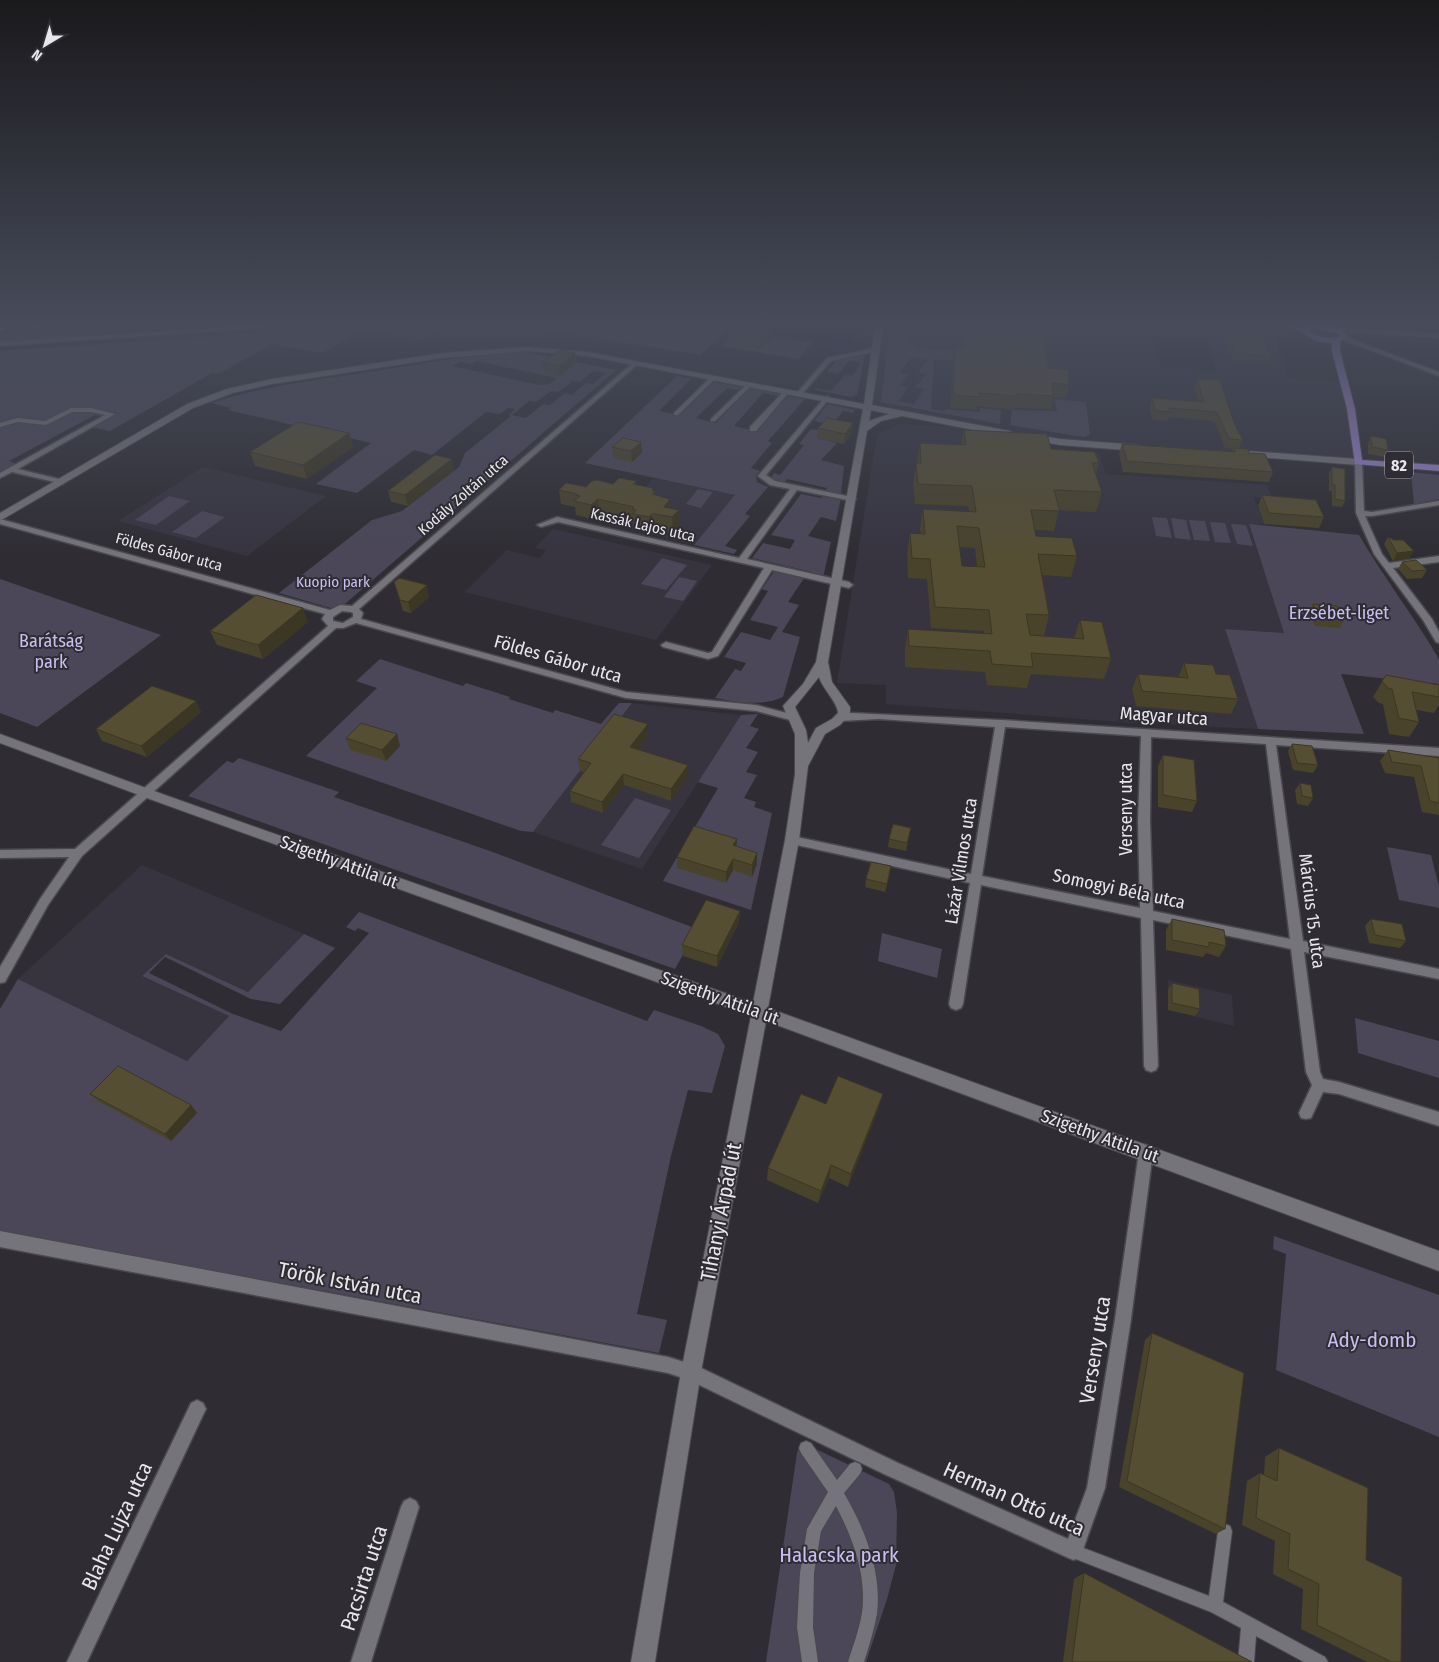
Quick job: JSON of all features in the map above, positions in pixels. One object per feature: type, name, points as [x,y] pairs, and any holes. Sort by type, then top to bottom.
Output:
[{"type":"main road","points":[[1350,404],[1358,462]]},
{"type":"main road","name":"82","points":[[1358,462],[1439,468]]},
{"type":"street","points":[[0,517],[196,404]]},
{"type":"street","name":"Kodály Zoltán utca","points":[[354,609],[590,404]]},
{"type":"street","points":[[676,414],[687,404]]},
{"type":"street","points":[[713,420],[730,404]]},
{"type":"street","points":[[753,429],[776,404]]},
{"type":"street","points":[[822,404],[762,476],[773,483],[852,499]]},
{"type":"street","points":[[855,404],[1060,442],[1153,448]]},
{"type":"street","points":[[839,711],[823,678],[822,662],[868,406]]},
{"type":"street","points":[[0,425],[18,420],[46,423],[72,410],[91,410],[112,414],[0,476]]},
{"type":"street","points":[[862,432],[870,423],[882,417],[896,415],[919,416]]},
{"type":"street","points":[[1238,454],[1358,462],[1360,513],[1378,554],[1427,619],[1439,640]]},
{"type":"street","points":[[12,470],[60,482]]},
{"type":"street","points":[[741,561],[795,488]]},
{"type":"street","points":[[1360,513],[1372,514],[1439,503]]},
{"type":"street","name":"Kassák Lajos utca","points":[[540,525],[557,519],[769,568]]},
{"type":"street","name":"Földes Gábor utca","points":[[0,521],[330,613]]},
{"type":"street","points":[[1386,566],[1439,559]]},
{"type":"street","points":[[666,645],[708,656],[715,654],[769,568],[849,585]]},
{"type":"street","points":[[340,608],[354,609],[358,616],[355,620],[345,625],[334,625],[327,620],[330,613],[340,608]]},
{"type":"street","points":[[1427,619],[1439,621]]},
{"type":"street","name":"Földes Gábor utca","points":[[355,620],[626,695],[756,708],[794,718]]},
{"type":"street","points":[[0,978],[44,902],[78,853],[334,625]]},
{"type":"street","points":[[795,699],[807,686],[822,662]]},
{"type":"street","points":[[795,699],[814,692],[839,711]]},
{"type":"street","name":"Földes Gábor utca","points":[[756,708],[784,705],[795,699]]},
{"type":"street","name":"Tihanyi Árpád út","points":[[643,1662],[691,1372],[792,840],[804,763],[800,727],[788,709],[795,699]]},
{"type":"street","points":[[794,718],[815,727],[839,711]]},
{"type":"street","name":"Tihanyi Árpád út","points":[[804,763],[820,731],[839,711]]},
{"type":"street","name":"Magyar utca","points":[[839,711],[860,716],[1001,723],[1146,737],[1270,741],[1439,752]]},
{"type":"street","name":"Lázár Vilmos utca","points":[[956,1004],[1001,723]]},
{"type":"street","name":"Verseny utca","points":[[1146,737],[1144,821],[1151,1066]]},
{"type":"street","name":"Szigethy Attila út","points":[[0,738],[1146,1152],[1439,1261]]},
{"type":"street","name":"Március 15. utca","points":[[1270,741],[1314,1072],[1319,1085]]},
{"type":"street","name":"Somogyi Béla utca","points":[[792,840],[860,856],[977,878],[1439,974]]},
{"type":"street","points":[[0,854],[78,853]]},
{"type":"street","points":[[1306,1113],[1319,1085],[1339,1088],[1439,1120]]},
{"type":"street","name":"Verseny utca","points":[[1074,1551],[1096,1488],[1123,1319],[1146,1152]]},
{"type":"street","name":"Török István utca","points":[[0,1238],[668,1365],[691,1372]]},
{"type":"street","name":"Herman Ottó utca","points":[[691,1372],[890,1468],[1074,1551],[1215,1606],[1320,1662]]},
{"type":"street","name":"Blaha Lujza utca","points":[[77,1662],[198,1409]]},
{"type":"street","points":[[806,1448],[836,1492],[854,1526],[864,1557],[870,1599],[863,1639],[856,1662]]},
{"type":"street","points":[[810,1662],[805,1627],[807,1574],[814,1529],[836,1492],[855,1469]]},
{"type":"street","name":"Pacsirta utca","points":[[361,1662],[410,1508]]},
{"type":"street","points":[[1215,1606],[1225,1530]]},
{"type":"street","points":[[1246,1662],[1250,1626]]},
{"type":"shaded area","points":[[868,404],[1349,404],[1358,462],[1060,442],[868,406]]},
{"type":"shaded area","points":[[899,424],[953,427],[1023,445],[1099,454],[1106,474],[1267,485],[1272,498],[1254,497],[1264,524],[1249,525],[1284,633],[1225,629],[1258,729],[1121,722],[886,704],[886,685],[837,683],[877,434]]},
{"type":"shaded area","points":[[203,467],[326,496],[247,556],[118,521]]},
{"type":"shaded area","points":[[654,478],[736,495],[694,545],[609,524]]},
{"type":"shaded area","points":[[553,529],[712,565],[656,640],[465,592],[507,550],[539,558],[546,550],[535,548]]},
{"type":"shaded area","points":[[632,703],[741,715],[642,869],[533,832]]},
{"type":"shaded area","points":[[142,865],[304,934],[249,992],[166,954],[142,976],[229,1016],[187,1061],[18,979]]},
{"type":"shaded area","points":[[1168,980],[1232,995],[1234,1026],[1168,1010]]},
{"type":"green space","points":[[0,404],[158,404],[110,431],[90,427],[104,417],[95,415],[9,461],[20,465],[0,476]]},
{"type":"green space","name":"Kuopio park","points":[[213,404],[526,404],[512,415],[526,418],[543,404],[577,404],[346,603],[334,609],[279,593],[372,520],[402,511],[459,467],[465,453],[511,416],[509,415],[515,409],[508,408],[500,414],[486,412],[432,455],[414,450],[357,493],[316,484],[371,443],[228,410],[231,408]]},
{"type":"green space","points":[[648,404],[666,404],[659,411],[680,415],[692,404],[711,404],[696,418],[716,423],[734,404],[754,404],[734,426],[756,431],[781,404],[801,404],[768,441],[772,443],[751,468],[760,471],[756,475],[757,482],[768,487],[745,514],[750,516],[725,546],[737,550],[734,554],[694,545],[735,495],[585,463]]},
{"type":"green space","points":[[828,404],[855,410],[853,413],[843,411],[832,425],[845,428],[850,422],[853,422],[850,433],[817,438],[837,443],[821,460],[844,466],[841,494],[825,491],[827,488],[787,479],[784,484],[770,479],[774,473],[780,475],[804,445],[799,444],[811,429],[818,430],[824,423],[814,421]]},
{"type":"green space","points":[[889,404],[931,404],[931,409],[945,411],[945,409],[980,412],[980,408],[1001,410],[1000,424]]},
{"type":"green space","points":[[1055,404],[1086,404],[1090,434],[1085,437],[1076,436],[1010,425],[1012,410],[1057,411]]},
{"type":"green space","points":[[1411,472],[1439,475],[1439,499],[1414,504]]},
{"type":"green space","points":[[698,489],[713,492],[701,508],[686,504]]},
{"type":"green space","points":[[801,494],[821,498],[823,495],[841,498],[836,521],[821,517],[808,536],[831,542],[823,578],[811,575],[812,572],[752,558],[763,543],[790,549],[795,540],[771,535]]},
{"type":"green space","points":[[169,496],[190,501],[156,525],[135,520]]},
{"type":"green space","points":[[202,511],[225,517],[196,538],[172,532]]},
{"type":"green space","points":[[1152,517],[1167,518],[1172,538],[1156,536]]},
{"type":"green space","points":[[1171,518],[1186,520],[1191,540],[1175,538]]},
{"type":"green space","points":[[1189,520],[1205,521],[1210,541],[1194,540]]},
{"type":"green space","points":[[1210,522],[1225,523],[1231,543],[1215,542]]},
{"type":"green space","points":[[1231,524],[1246,525],[1253,546],[1237,544]]},
{"type":"green space","name":"Erzsébet-liget","points":[[1249,524],[1359,535],[1436,654],[1439,660],[1439,684],[1341,674],[1364,734],[1258,729],[1225,629],[1284,633]]},
{"type":"green space","points":[[662,558],[687,565],[666,590],[641,584]]},
{"type":"green space","points":[[775,570],[805,577],[788,602],[799,605],[782,632],[800,637],[783,697],[758,703],[715,698],[735,669],[741,671],[746,663],[724,657],[741,632],[770,640],[778,627],[750,620],[768,591],[762,589]]},
{"type":"green space","points":[[679,577],[697,581],[683,601],[664,597]]},
{"type":"green space","name":"Barátság park","points":[[0,579],[161,635],[37,727],[0,713]]},
{"type":"green space","points":[[380,659],[463,686],[466,683],[553,713],[555,710],[601,724],[619,703],[632,703],[533,832],[521,831],[306,756],[377,688],[356,681]]},
{"type":"green space","points":[[758,714],[750,726],[759,729],[746,748],[758,752],[746,772],[757,775],[744,798],[756,802],[754,807],[772,813],[751,910],[663,881],[718,788],[698,782],[741,715]]},
{"type":"green space","points":[[239,758],[339,792],[334,797],[490,851],[697,929],[675,969],[188,796],[227,761],[233,763]]},
{"type":"green space","points":[[635,798],[671,810],[639,858],[601,845]]},
{"type":"green space","points":[[1387,847],[1431,855],[1439,887],[1439,908],[1399,900]]},
{"type":"green space","points":[[359,912],[647,1021],[654,1010],[701,1026],[718,1034],[725,1046],[712,1093],[688,1090],[671,1156],[637,1314],[667,1320],[659,1353],[0,1231],[0,1009],[18,979],[187,1061],[229,1016],[142,976],[166,954],[248,992],[304,934],[335,948],[280,1004],[251,999],[165,957],[149,973],[233,1014],[281,1031],[369,933],[358,928],[355,931],[346,927]]},
{"type":"green space","points":[[882,933],[942,949],[937,978],[878,961]]},
{"type":"green space","points":[[1355,1018],[1439,1041],[1439,1078],[1358,1053]]},
{"type":"green space","name":"Ady-domb","points":[[1274,1236],[1439,1295],[1439,1437],[1276,1370],[1286,1254],[1273,1249]]},
{"type":"green space","name":"Halacska park","points":[[801,1442],[889,1484],[894,1492],[897,1513],[896,1565],[866,1662],[766,1662],[797,1453]]},
{"type":"building","points":[[1153,404],[1228,404],[1234,423],[1243,440],[1229,439],[1218,414],[1215,412],[1169,408],[1170,412],[1155,411]]},
{"type":"building","points":[[827,418],[853,423],[845,434],[818,428]]},
{"type":"building","points":[[298,422],[349,433],[303,465],[250,452]]},
{"type":"building","points":[[964,430],[1047,434],[1051,449],[1095,452],[1099,463],[1092,463],[1102,492],[1054,490],[1060,511],[1031,510],[1036,536],[1072,538],[1077,556],[1038,554],[1049,615],[1026,614],[1030,635],[1084,639],[1080,620],[1102,622],[1111,658],[1031,653],[1033,667],[992,664],[990,651],[909,646],[908,629],[992,634],[989,610],[935,607],[930,559],[912,558],[910,533],[925,534],[923,509],[976,512],[972,486],[918,484],[916,463],[921,463],[920,443],[966,445]],"holes":[[[957,526],[979,528],[985,567],[962,566]]]},
{"type":"building","points":[[1371,436],[1386,439],[1388,450],[1372,447]]},
{"type":"building","points":[[623,438],[641,442],[631,451],[612,447]]},
{"type":"building","points":[[1122,444],[1235,452],[1234,448],[1248,449],[1249,453],[1265,454],[1273,472],[1127,461]]},
{"type":"building","points":[[435,455],[452,459],[405,495],[388,491]]},
{"type":"building","points":[[1332,467],[1345,469],[1345,501],[1335,499],[1335,485],[1332,484]]},
{"type":"building","points":[[619,478],[636,481],[633,484],[653,488],[652,490],[655,491],[652,494],[670,499],[664,507],[679,510],[672,517],[652,514],[649,517],[633,514],[636,510],[632,509],[634,507],[598,499],[591,505],[574,501],[580,496],[559,490],[566,483],[586,487],[592,481],[597,480],[613,484]]},
{"type":"building","points":[[1262,495],[1316,500],[1324,517],[1269,513]]},
{"type":"building","points":[[1388,537],[1394,540],[1403,540],[1414,551],[1397,553]]},
{"type":"building","points":[[1416,560],[1427,570],[1412,571],[1402,562]]},
{"type":"building","points":[[399,578],[427,585],[408,602],[400,600],[394,582]]},
{"type":"building","points":[[256,595],[303,608],[258,645],[210,631]]},
{"type":"building","points":[[1313,604],[1337,606],[1344,620],[1319,618]]},
{"type":"building","points":[[1184,663],[1213,665],[1216,674],[1230,675],[1238,699],[1142,691],[1138,674],[1188,678]]},
{"type":"building","points":[[1386,675],[1439,685],[1439,697],[1412,692],[1419,722],[1399,718],[1392,689],[1388,688],[1382,681]]},
{"type":"building","points":[[152,686],[196,701],[141,746],[96,729]]},
{"type":"building","points":[[614,714],[648,724],[630,747],[688,765],[671,789],[623,774],[602,802],[570,791],[591,763],[578,759]]},
{"type":"building","points":[[361,723],[397,734],[382,750],[346,738]]},
{"type":"building","points":[[1292,744],[1312,746],[1318,765],[1297,763]]},
{"type":"building","points":[[1388,750],[1439,758],[1439,803],[1430,801],[1421,766],[1392,762]]},
{"type":"building","points":[[1163,755],[1194,760],[1197,801],[1163,795]]},
{"type":"building","points":[[1300,783],[1311,785],[1313,798],[1302,796]]},
{"type":"building","points":[[893,824],[911,828],[907,843],[889,839]]},
{"type":"building","points":[[694,826],[737,839],[733,845],[757,853],[752,865],[733,859],[726,872],[677,857]]},
{"type":"building","points":[[871,862],[891,866],[887,884],[866,879]]},
{"type":"building","points":[[706,900],[740,911],[717,956],[682,945]]},
{"type":"building","points":[[1172,919],[1224,930],[1226,946],[1209,942],[1209,947],[1172,940]]},
{"type":"building","points":[[1371,919],[1402,924],[1406,941],[1375,935]]},
{"type":"building","points":[[1172,983],[1199,989],[1200,1009],[1172,1003]]},
{"type":"building","points":[[118,1066],[191,1105],[165,1134],[90,1094]]},
{"type":"building","points":[[838,1076],[883,1094],[851,1174],[831,1165],[821,1191],[768,1168],[801,1094],[826,1104]]},
{"type":"building","points":[[1152,1333],[1244,1373],[1225,1529],[1127,1481]]},
{"type":"building","points":[[1279,1448],[1368,1488],[1366,1560],[1402,1577],[1401,1662],[1392,1662],[1317,1625],[1319,1584],[1288,1569],[1290,1534],[1256,1518],[1260,1473],[1277,1481]]},
{"type":"building","points":[[1084,1573],[1252,1662],[1072,1662]]}]
